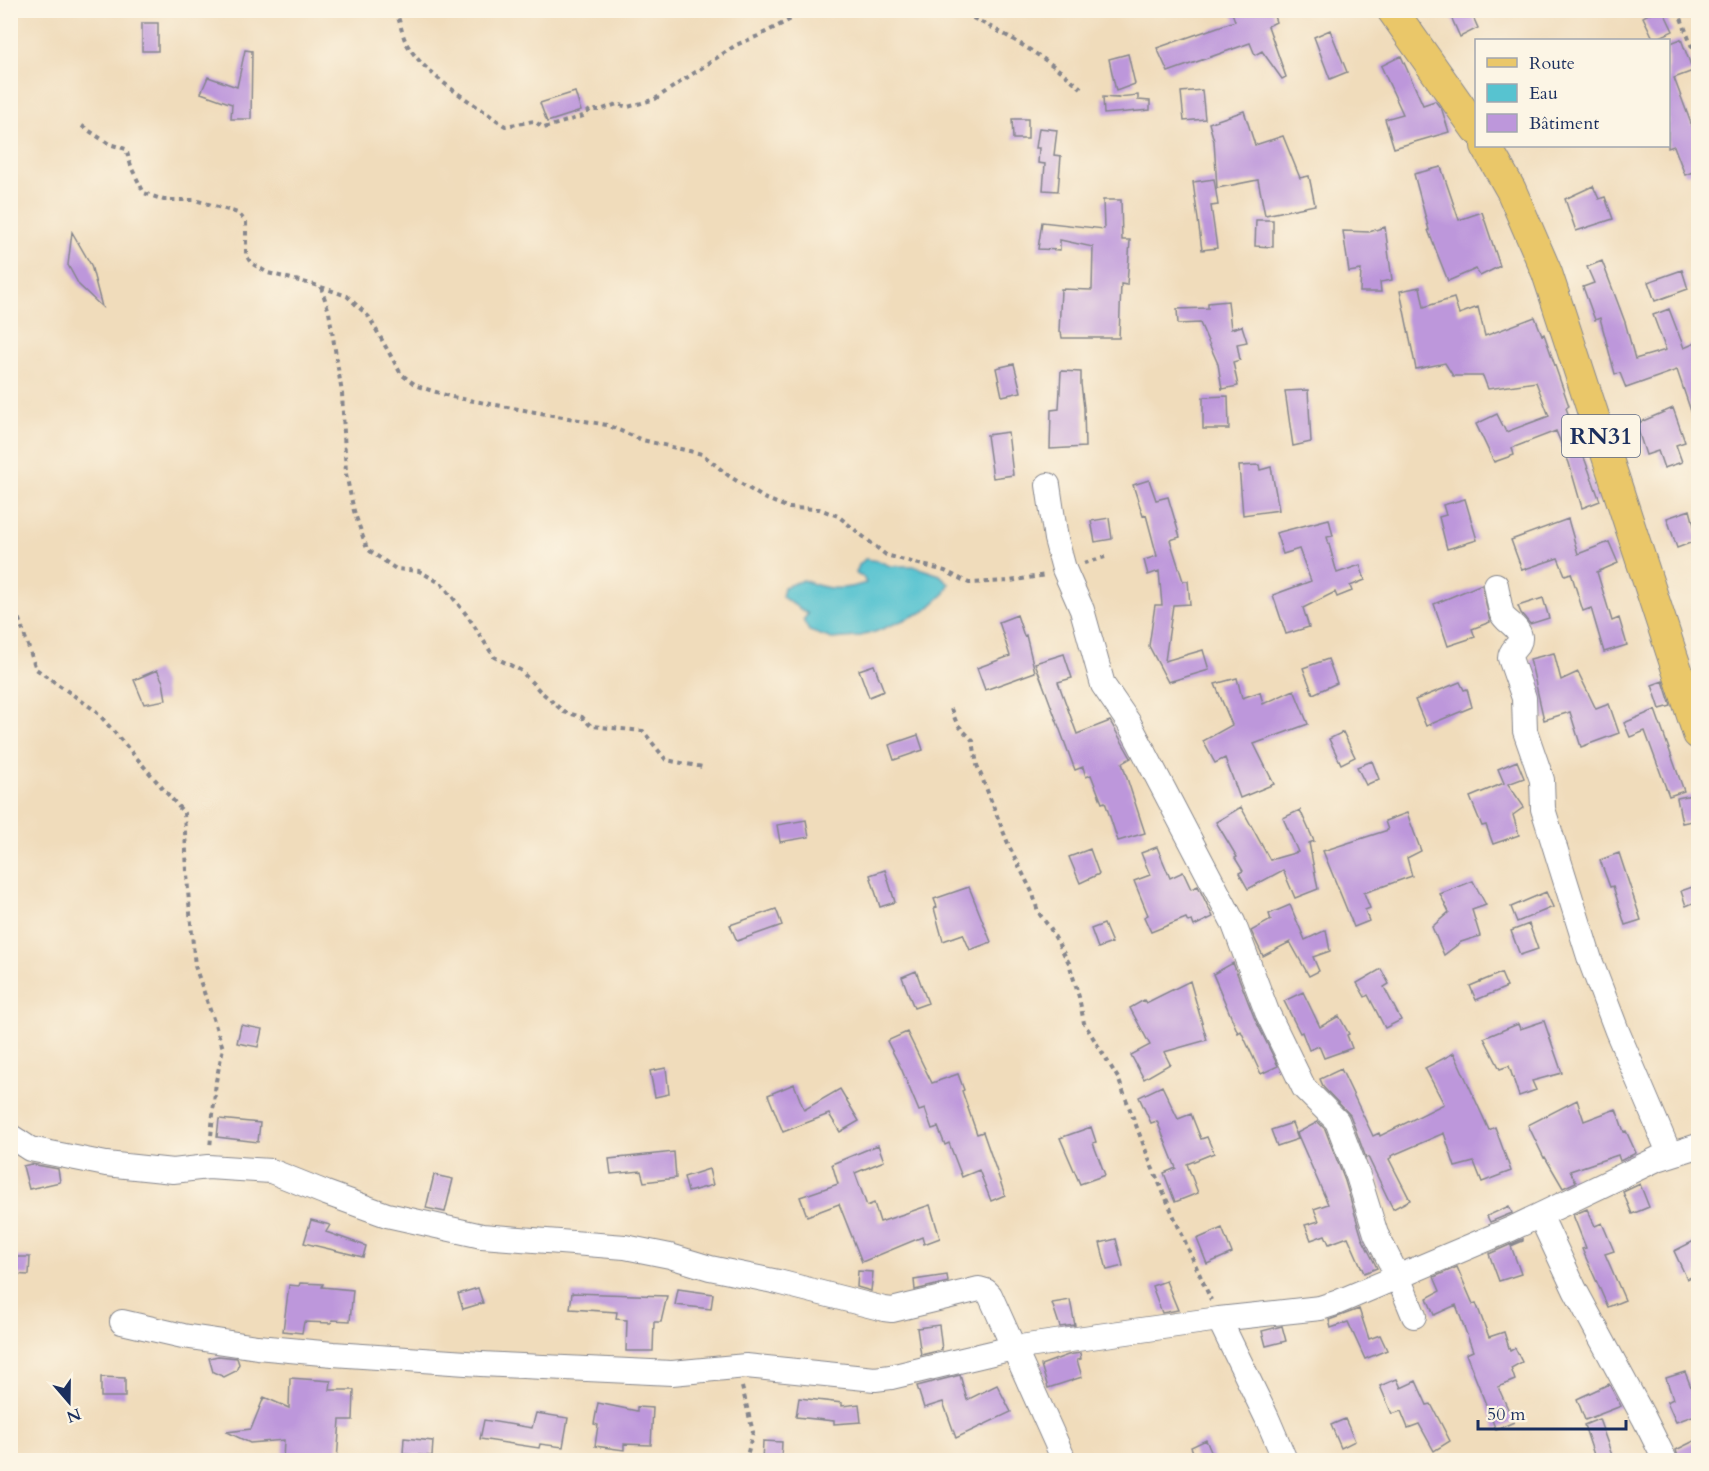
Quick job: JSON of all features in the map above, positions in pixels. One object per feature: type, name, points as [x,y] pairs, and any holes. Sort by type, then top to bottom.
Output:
[{"type":"main road","points":[[1392,10],[1475,128]]},
{"type":"main road","name":"RN31","points":[[1487,147],[1511,190],[1547,273],[1698,734]]},
{"type":"street","points":[[1048,485],[1056,539],[1065,569],[1082,610],[1103,685],[1129,723],[1233,922],[1267,1012],[1304,1088],[1337,1121],[1358,1176],[1376,1234],[1398,1277],[1414,1316]]},
{"type":"street","points":[[1496,585],[1502,614],[1516,628],[1520,638],[1510,658],[1524,698],[1525,731],[1542,780],[1543,809],[1566,886],[1590,960],[1617,1031],[1670,1155]]},
{"type":"street","points":[[10,1136],[30,1149],[106,1164],[173,1171],[208,1167],[271,1171],[387,1215],[482,1236],[625,1247],[778,1282],[884,1310],[980,1289],[990,1295],[1064,1461]]},
{"type":"street","points":[[122,1322],[183,1336],[257,1347],[333,1354],[672,1373],[746,1366],[875,1378],[891,1377],[1013,1348],[1219,1319],[1320,1308],[1398,1277],[1540,1215],[1657,1159],[1698,1146]]},
{"type":"street","points":[[1540,1215],[1575,1290],[1665,1461]]},
{"type":"street","points":[[1219,1319],[1267,1418],[1285,1461]]},
{"type":"path","points":[[396,10],[406,43],[419,61],[437,76],[506,126],[534,121],[544,128],[583,116],[590,110],[600,110],[617,104],[628,107],[655,99],[736,45],[809,10]]},
{"type":"path","points":[[972,10],[971,16],[1006,34],[1027,50],[1060,69],[1081,88]]},
{"type":"path","points":[[1678,10],[1698,63]]},
{"type":"path","points":[[81,126],[109,144],[126,149],[132,169],[144,193],[164,200],[195,200],[238,213],[246,222],[246,255],[251,263],[268,273],[347,296],[369,317],[401,374],[417,386],[432,392],[607,425],[642,440],[702,454],[729,476],[764,498],[789,508],[819,509],[838,516],[886,555],[945,571],[969,583],[1010,581],[1065,569],[1105,557]]},
{"type":"path","points":[[321,287],[329,312],[342,393],[346,474],[354,511],[367,549],[396,569],[419,571],[442,584],[469,618],[494,657],[520,670],[538,690],[564,712],[582,717],[591,726],[643,731],[666,760],[703,767]]},
{"type":"path","points":[[10,593],[36,669],[96,711],[184,813],[195,966],[223,1048],[216,1081],[208,1167]]},
{"type":"path","points":[[951,709],[957,724],[973,741],[977,765],[1009,846],[1033,894],[1038,912],[1050,928],[1069,963],[1084,1023],[1118,1078],[1152,1167],[1219,1319]]},
{"type":"path","points":[[733,1367],[745,1392],[753,1432],[746,1461]]},
{"type":"water","points":[[865,559],[879,561],[890,566],[913,566],[940,575],[949,584],[945,593],[925,611],[875,632],[857,637],[832,639],[809,631],[803,620],[808,614],[782,597],[784,587],[803,580],[819,586],[834,588],[866,583],[863,577],[856,573],[859,565]]},
{"type":"building","points":[[1231,10],[1272,10],[1276,22],[1268,26],[1286,77],[1282,79],[1262,51],[1255,55],[1250,43],[1168,72],[1157,48],[1235,21]]},
{"type":"building","points":[[1448,10],[1470,10],[1478,28],[1460,37]]},
{"type":"building","points":[[1656,10],[1663,10],[1673,31],[1654,39],[1643,17]]},
{"type":"building","points":[[142,23],[158,23],[158,51],[142,51]]},
{"type":"building","points":[[1330,30],[1347,72],[1330,79],[1314,37]]},
{"type":"building","points":[[1681,39],[1693,71],[1674,78],[1692,126],[1698,124],[1698,170],[1685,175],[1674,146],[1668,148],[1670,147],[1670,43]]},
{"type":"building","points":[[245,50],[252,51],[251,119],[231,119],[232,104],[201,93],[208,77],[237,87]]},
{"type":"building","points":[[1128,54],[1135,84],[1116,91],[1109,59]]},
{"type":"building","points":[[1401,56],[1423,105],[1435,101],[1442,110],[1449,132],[1394,148],[1385,119],[1403,114],[1381,66]]},
{"type":"building","points":[[1202,90],[1205,119],[1184,121],[1181,92]]},
{"type":"building","points":[[575,92],[581,111],[547,122],[540,103]]},
{"type":"building","points":[[1138,95],[1138,100],[1150,101],[1150,110],[1104,114],[1103,97],[1118,98]]},
{"type":"building","points":[[1244,111],[1255,145],[1283,136],[1300,178],[1309,176],[1315,205],[1265,215],[1258,180],[1217,188],[1214,141],[1209,123]]},
{"type":"building","points":[[1012,119],[1028,119],[1028,139],[1013,139]]},
{"type":"building","points":[[1039,128],[1057,130],[1054,155],[1061,156],[1058,191],[1043,190],[1045,164],[1038,163],[1039,148],[1036,148]]},
{"type":"building","points":[[1441,167],[1459,220],[1482,212],[1500,266],[1480,276],[1476,269],[1448,281],[1428,230],[1414,174]]},
{"type":"building","points":[[1214,179],[1218,205],[1211,206],[1217,248],[1202,250],[1193,182]]},
{"type":"building","points":[[1593,186],[1599,199],[1605,197],[1613,219],[1576,231],[1565,199]]},
{"type":"building","points":[[1103,200],[1121,200],[1122,240],[1130,240],[1127,285],[1121,284],[1119,338],[1062,338],[1059,332],[1061,289],[1092,290],[1093,247],[1060,240],[1060,250],[1038,249],[1042,222],[1104,229]]},
{"type":"building","points":[[1256,220],[1273,220],[1273,247],[1255,246]]},
{"type":"building","points":[[1385,227],[1392,280],[1380,282],[1381,292],[1360,292],[1361,270],[1349,272],[1343,231],[1369,232]]},
{"type":"building","points":[[72,232],[91,265],[102,307],[79,285],[68,265]]},
{"type":"building","points":[[1602,261],[1625,322],[1635,359],[1666,350],[1653,315],[1669,309],[1684,348],[1698,342],[1698,425],[1696,426],[1677,370],[1626,388],[1620,373],[1615,374],[1600,318],[1595,320],[1583,287],[1594,283],[1587,267]]},
{"type":"building","points":[[1682,270],[1688,289],[1655,301],[1648,282]]},
{"type":"building","points":[[1420,287],[1424,307],[1454,298],[1459,314],[1478,307],[1485,336],[1535,317],[1542,335],[1544,334],[1569,406],[1566,408],[1600,501],[1582,508],[1569,463],[1556,431],[1512,448],[1514,455],[1494,462],[1476,424],[1497,414],[1506,432],[1549,416],[1536,382],[1488,389],[1483,376],[1453,376],[1445,363],[1416,369],[1400,291]]},
{"type":"building","points":[[1228,301],[1231,329],[1242,326],[1247,342],[1237,344],[1240,360],[1233,362],[1238,386],[1222,389],[1218,364],[1200,323],[1178,324],[1177,309],[1208,308],[1208,303]]},
{"type":"building","points":[[1014,364],[1021,392],[1002,396],[996,368]]},
{"type":"building","points":[[1061,371],[1081,372],[1085,447],[1050,449],[1051,410],[1059,409]]},
{"type":"building","points":[[1308,390],[1311,442],[1293,446],[1285,391]]},
{"type":"building","points":[[1228,396],[1229,429],[1203,429],[1203,397]]},
{"type":"building","points":[[1673,408],[1685,442],[1676,445],[1682,462],[1664,468],[1658,451],[1646,455],[1636,424]]},
{"type":"building","points":[[1008,432],[1013,475],[993,478],[987,435]]},
{"type":"building","points":[[1259,465],[1260,470],[1271,467],[1279,510],[1243,515],[1239,466]]},
{"type":"building","points":[[1149,480],[1156,500],[1168,497],[1180,537],[1170,540],[1183,581],[1188,581],[1190,604],[1173,605],[1165,661],[1203,650],[1209,670],[1168,682],[1149,646],[1155,605],[1162,605],[1159,571],[1148,575],[1144,560],[1157,556],[1146,515],[1143,516],[1133,485]]},
{"type":"building","points":[[1465,499],[1477,540],[1447,549],[1439,517],[1446,515],[1443,505]]},
{"type":"building","points":[[1690,510],[1698,540],[1677,548],[1667,518]]},
{"type":"building","points":[[1109,518],[1112,539],[1095,542],[1091,521]]},
{"type":"building","points":[[1329,519],[1333,536],[1327,537],[1337,573],[1360,565],[1365,580],[1350,586],[1352,591],[1337,597],[1335,592],[1303,608],[1309,627],[1286,634],[1273,595],[1311,581],[1299,549],[1283,554],[1276,533]]},
{"type":"building","points":[[1568,519],[1578,554],[1609,542],[1618,563],[1597,572],[1612,621],[1619,618],[1627,645],[1604,652],[1591,608],[1583,611],[1571,573],[1565,575],[1558,558],[1522,570],[1511,540]]},
{"type":"building","points":[[1482,584],[1490,622],[1472,629],[1475,637],[1448,646],[1434,604]]},
{"type":"building","points":[[1543,598],[1549,618],[1530,624],[1518,606]]},
{"type":"building","points":[[1017,615],[1024,636],[1026,635],[1035,672],[985,690],[977,668],[1010,656],[999,622]]},
{"type":"building","points":[[1554,653],[1561,680],[1578,672],[1596,709],[1609,704],[1619,733],[1581,747],[1570,712],[1544,720],[1530,659]]},
{"type":"building","points":[[1064,654],[1072,678],[1058,682],[1077,734],[1110,721],[1131,758],[1122,763],[1145,833],[1118,841],[1105,802],[1102,803],[1091,775],[1086,777],[1083,767],[1075,770],[1035,663]]},
{"type":"building","points":[[1328,659],[1337,683],[1313,694],[1303,668]]},
{"type":"building","points":[[874,665],[884,691],[869,697],[859,670]]},
{"type":"building","points":[[157,670],[163,682],[166,700],[144,704],[134,680]]},
{"type":"building","points":[[1237,678],[1242,698],[1260,692],[1263,704],[1294,690],[1308,724],[1254,744],[1274,784],[1240,798],[1225,758],[1215,763],[1203,741],[1232,725],[1215,684]]},
{"type":"building","points":[[1663,681],[1671,706],[1660,709],[1652,685]]},
{"type":"building","points":[[1460,682],[1464,690],[1467,689],[1472,707],[1426,726],[1415,700]]},
{"type":"building","points":[[1655,710],[1684,791],[1669,796],[1645,731],[1630,737],[1624,723]]},
{"type":"building","points":[[1343,732],[1355,757],[1341,764],[1329,739]]},
{"type":"building","points":[[918,735],[923,750],[894,760],[889,745]]},
{"type":"building","points":[[1372,761],[1379,779],[1366,785],[1357,767]]},
{"type":"building","points":[[1517,761],[1524,778],[1508,784],[1524,807],[1513,815],[1519,835],[1493,844],[1486,825],[1482,826],[1470,797],[1504,783],[1498,769]]},
{"type":"building","points":[[1692,795],[1697,820],[1682,823],[1677,798]]},
{"type":"building","points":[[1241,807],[1270,860],[1298,852],[1283,818],[1300,810],[1314,841],[1309,843],[1318,889],[1295,898],[1283,870],[1248,889],[1239,873],[1243,871],[1235,858],[1237,857],[1216,822]]},
{"type":"building","points":[[1407,813],[1421,851],[1407,858],[1412,876],[1364,893],[1370,908],[1365,910],[1369,921],[1354,927],[1323,851],[1388,830],[1385,821]]},
{"type":"building","points":[[806,820],[809,837],[780,842],[777,825]]},
{"type":"building","points":[[1157,847],[1170,878],[1183,872],[1191,889],[1198,886],[1213,917],[1194,926],[1192,921],[1188,922],[1186,918],[1151,932],[1144,917],[1148,915],[1134,881],[1150,875],[1141,853]]},
{"type":"building","points":[[1090,849],[1099,874],[1080,883],[1069,857]]},
{"type":"building","points":[[1619,853],[1641,920],[1625,925],[1613,886],[1610,887],[1600,860]]},
{"type":"building","points":[[885,870],[895,902],[880,907],[870,875]]},
{"type":"building","points":[[1473,881],[1486,905],[1472,910],[1480,936],[1461,942],[1444,955],[1432,927],[1449,912],[1440,894]]},
{"type":"building","points":[[1698,885],[1698,901],[1686,906],[1681,891]]},
{"type":"building","points":[[969,887],[991,942],[970,950],[963,934],[943,941],[934,908],[937,907],[934,899]]},
{"type":"building","points":[[1546,892],[1553,907],[1517,922],[1511,907]]},
{"type":"building","points":[[1290,905],[1305,940],[1326,930],[1330,951],[1313,957],[1319,971],[1309,976],[1290,942],[1263,956],[1251,931],[1271,920],[1269,914]]},
{"type":"building","points":[[776,909],[782,925],[737,941],[730,925]]},
{"type":"building","points":[[1104,924],[1112,943],[1098,948],[1091,929]]},
{"type":"building","points":[[1529,924],[1538,949],[1520,955],[1511,931]]},
{"type":"building","points":[[1233,963],[1254,1017],[1278,1066],[1261,1074],[1241,1031],[1238,1033],[1213,974]]},
{"type":"building","points":[[1381,969],[1389,984],[1384,987],[1401,1020],[1385,1028],[1368,995],[1365,997],[1357,983]]},
{"type":"building","points":[[916,971],[928,1003],[914,1008],[902,977]]},
{"type":"building","points":[[1501,973],[1507,987],[1476,1000],[1470,986]]},
{"type":"building","points":[[1190,981],[1207,1040],[1164,1052],[1170,1064],[1144,1079],[1131,1055],[1150,1045],[1130,1008],[1144,1000],[1146,1003]]},
{"type":"building","points":[[1303,992],[1320,1027],[1339,1016],[1349,1034],[1347,1035],[1352,1048],[1324,1058],[1319,1046],[1309,1050],[1302,1032],[1300,1033],[1284,1001]]},
{"type":"building","points":[[1544,1021],[1562,1073],[1532,1081],[1536,1090],[1519,1096],[1509,1066],[1500,1069],[1484,1038],[1518,1024],[1520,1029]]},
{"type":"building","points":[[241,1025],[262,1029],[258,1047],[237,1043]]},
{"type":"building","points":[[907,1032],[932,1083],[958,1074],[977,1134],[983,1132],[1005,1195],[991,1201],[979,1170],[962,1177],[949,1143],[945,1145],[938,1127],[932,1129],[925,1109],[919,1111],[887,1041]]},
{"type":"building","points":[[1454,1053],[1489,1130],[1495,1127],[1511,1171],[1482,1182],[1474,1162],[1455,1167],[1444,1133],[1391,1156],[1389,1159],[1410,1200],[1393,1209],[1368,1157],[1366,1158],[1350,1115],[1324,1088],[1320,1079],[1341,1069],[1373,1136],[1379,1133],[1380,1136],[1444,1104],[1425,1068]]},
{"type":"building","points":[[666,1068],[669,1094],[655,1097],[650,1071]]},
{"type":"building","points":[[794,1084],[804,1110],[840,1089],[859,1121],[840,1132],[829,1114],[783,1132],[768,1095]]},
{"type":"building","points":[[1162,1086],[1178,1119],[1191,1114],[1201,1139],[1207,1137],[1214,1153],[1187,1164],[1198,1193],[1175,1202],[1164,1173],[1176,1168],[1157,1121],[1151,1123],[1139,1097]]},
{"type":"building","points":[[1577,1100],[1584,1121],[1616,1109],[1624,1132],[1626,1131],[1636,1153],[1620,1161],[1618,1155],[1570,1171],[1576,1182],[1563,1188],[1544,1158],[1528,1125]]},
{"type":"building","points":[[219,1119],[260,1123],[258,1142],[217,1137]]},
{"type":"building","points":[[1318,1122],[1325,1129],[1345,1181],[1362,1238],[1377,1268],[1364,1273],[1348,1237],[1329,1244],[1325,1235],[1311,1240],[1305,1225],[1319,1221],[1314,1209],[1328,1204],[1297,1133]]},
{"type":"building","points":[[1292,1123],[1298,1139],[1277,1146],[1271,1130]]},
{"type":"building","points":[[1091,1127],[1096,1142],[1093,1143],[1105,1175],[1080,1184],[1060,1138]]},
{"type":"building","points":[[878,1145],[884,1161],[855,1173],[867,1206],[874,1203],[880,1222],[930,1205],[940,1238],[924,1244],[922,1237],[862,1262],[839,1204],[807,1216],[800,1197],[838,1184],[832,1164]]},
{"type":"building","points":[[674,1152],[676,1178],[644,1182],[641,1171],[611,1174],[609,1159]]},
{"type":"building","points":[[31,1164],[58,1169],[60,1182],[29,1189],[23,1166]]},
{"type":"building","points":[[709,1169],[713,1185],[688,1192],[684,1177]]},
{"type":"building","points":[[434,1175],[453,1179],[445,1212],[426,1208]]},
{"type":"building","points":[[1640,1184],[1649,1207],[1632,1214],[1623,1192]]},
{"type":"building","points":[[1509,1206],[1512,1213],[1490,1222],[1487,1216]]},
{"type":"building","points":[[1587,1209],[1595,1226],[1602,1223],[1614,1251],[1605,1254],[1625,1300],[1608,1307],[1582,1249],[1586,1248],[1573,1215]]},
{"type":"building","points":[[311,1220],[330,1225],[326,1232],[366,1246],[363,1257],[304,1243]]},
{"type":"building","points":[[1222,1228],[1232,1253],[1207,1264],[1197,1239]]},
{"type":"building","points":[[1116,1239],[1123,1266],[1107,1270],[1100,1243]]},
{"type":"building","points":[[1523,1239],[1511,1246],[1521,1274],[1499,1281],[1489,1254]]},
{"type":"building","points":[[1698,1239],[1698,1274],[1687,1279],[1674,1251]]},
{"type":"building","points":[[10,1257],[30,1257],[29,1275],[10,1274]]},
{"type":"building","points":[[1457,1267],[1473,1304],[1476,1303],[1489,1337],[1504,1332],[1510,1351],[1515,1348],[1522,1362],[1511,1368],[1515,1380],[1498,1387],[1514,1422],[1496,1430],[1466,1354],[1473,1351],[1456,1305],[1434,1315],[1427,1298],[1440,1291],[1434,1277]]},
{"type":"building","points":[[858,1271],[873,1272],[871,1291],[857,1287]]},
{"type":"building","points":[[947,1275],[948,1282],[915,1290],[914,1280]]},
{"type":"building","points":[[1166,1281],[1178,1310],[1162,1313],[1152,1286]]},
{"type":"building","points":[[300,1283],[323,1284],[322,1287],[353,1290],[350,1321],[304,1322],[302,1333],[283,1331],[289,1285],[299,1286]]},
{"type":"building","points":[[478,1288],[483,1303],[463,1309],[458,1294]]},
{"type":"building","points":[[678,1289],[713,1294],[711,1309],[675,1305]]},
{"type":"building","points":[[572,1293],[667,1296],[661,1322],[654,1322],[653,1351],[626,1351],[627,1320],[616,1319],[617,1312],[570,1309]]},
{"type":"building","points":[[1070,1300],[1075,1325],[1060,1327],[1052,1303]]},
{"type":"building","points":[[1359,1309],[1369,1339],[1380,1335],[1387,1350],[1365,1359],[1348,1322],[1331,1328],[1329,1320]]},
{"type":"building","points":[[939,1325],[942,1350],[921,1355],[917,1328]]},
{"type":"building","points":[[1282,1326],[1286,1341],[1266,1346],[1262,1331]]},
{"type":"building","points":[[1080,1353],[1081,1359],[1077,1360],[1082,1377],[1048,1388],[1041,1365]]},
{"type":"building","points":[[218,1356],[237,1358],[239,1364],[236,1371],[224,1377],[213,1372],[209,1358]]},
{"type":"building","points":[[1685,1372],[1693,1392],[1698,1389],[1698,1414],[1676,1422],[1667,1402],[1673,1399],[1666,1378]]},
{"type":"building","points":[[960,1375],[967,1400],[997,1385],[1011,1412],[956,1438],[943,1402],[924,1408],[917,1386]]},
{"type":"building","points":[[101,1377],[125,1378],[125,1397],[101,1397]]},
{"type":"building","points":[[290,1378],[331,1381],[330,1390],[354,1390],[353,1420],[340,1420],[337,1461],[283,1461],[284,1440],[250,1443],[227,1432],[251,1429],[264,1397],[289,1408]]},
{"type":"building","points":[[1397,1379],[1401,1388],[1416,1381],[1427,1405],[1431,1404],[1450,1441],[1434,1451],[1419,1424],[1408,1428],[1401,1411],[1392,1414],[1380,1386]]},
{"type":"building","points":[[1609,1384],[1621,1406],[1585,1420],[1577,1399]]},
{"type":"building","points":[[799,1398],[842,1403],[842,1406],[859,1404],[861,1422],[834,1424],[834,1421],[796,1417]]},
{"type":"building","points":[[598,1403],[637,1411],[637,1407],[653,1408],[651,1445],[624,1444],[624,1450],[595,1446],[598,1425],[594,1424]]},
{"type":"building","points":[[536,1413],[568,1418],[563,1447],[540,1444],[539,1448],[480,1439],[484,1420],[532,1428]]},
{"type":"building","points":[[1345,1419],[1355,1441],[1341,1448],[1331,1425]]},
{"type":"building","points":[[1599,1419],[1614,1461],[1596,1461],[1584,1425]]},
{"type":"building","points":[[404,1438],[433,1441],[432,1456],[403,1454]]},
{"type":"building","points":[[1698,1439],[1698,1461],[1679,1461],[1676,1450]]},
{"type":"building","points":[[1206,1440],[1215,1461],[1197,1461],[1191,1447]]},
{"type":"building","points":[[763,1441],[782,1442],[781,1461],[762,1461]]}]
